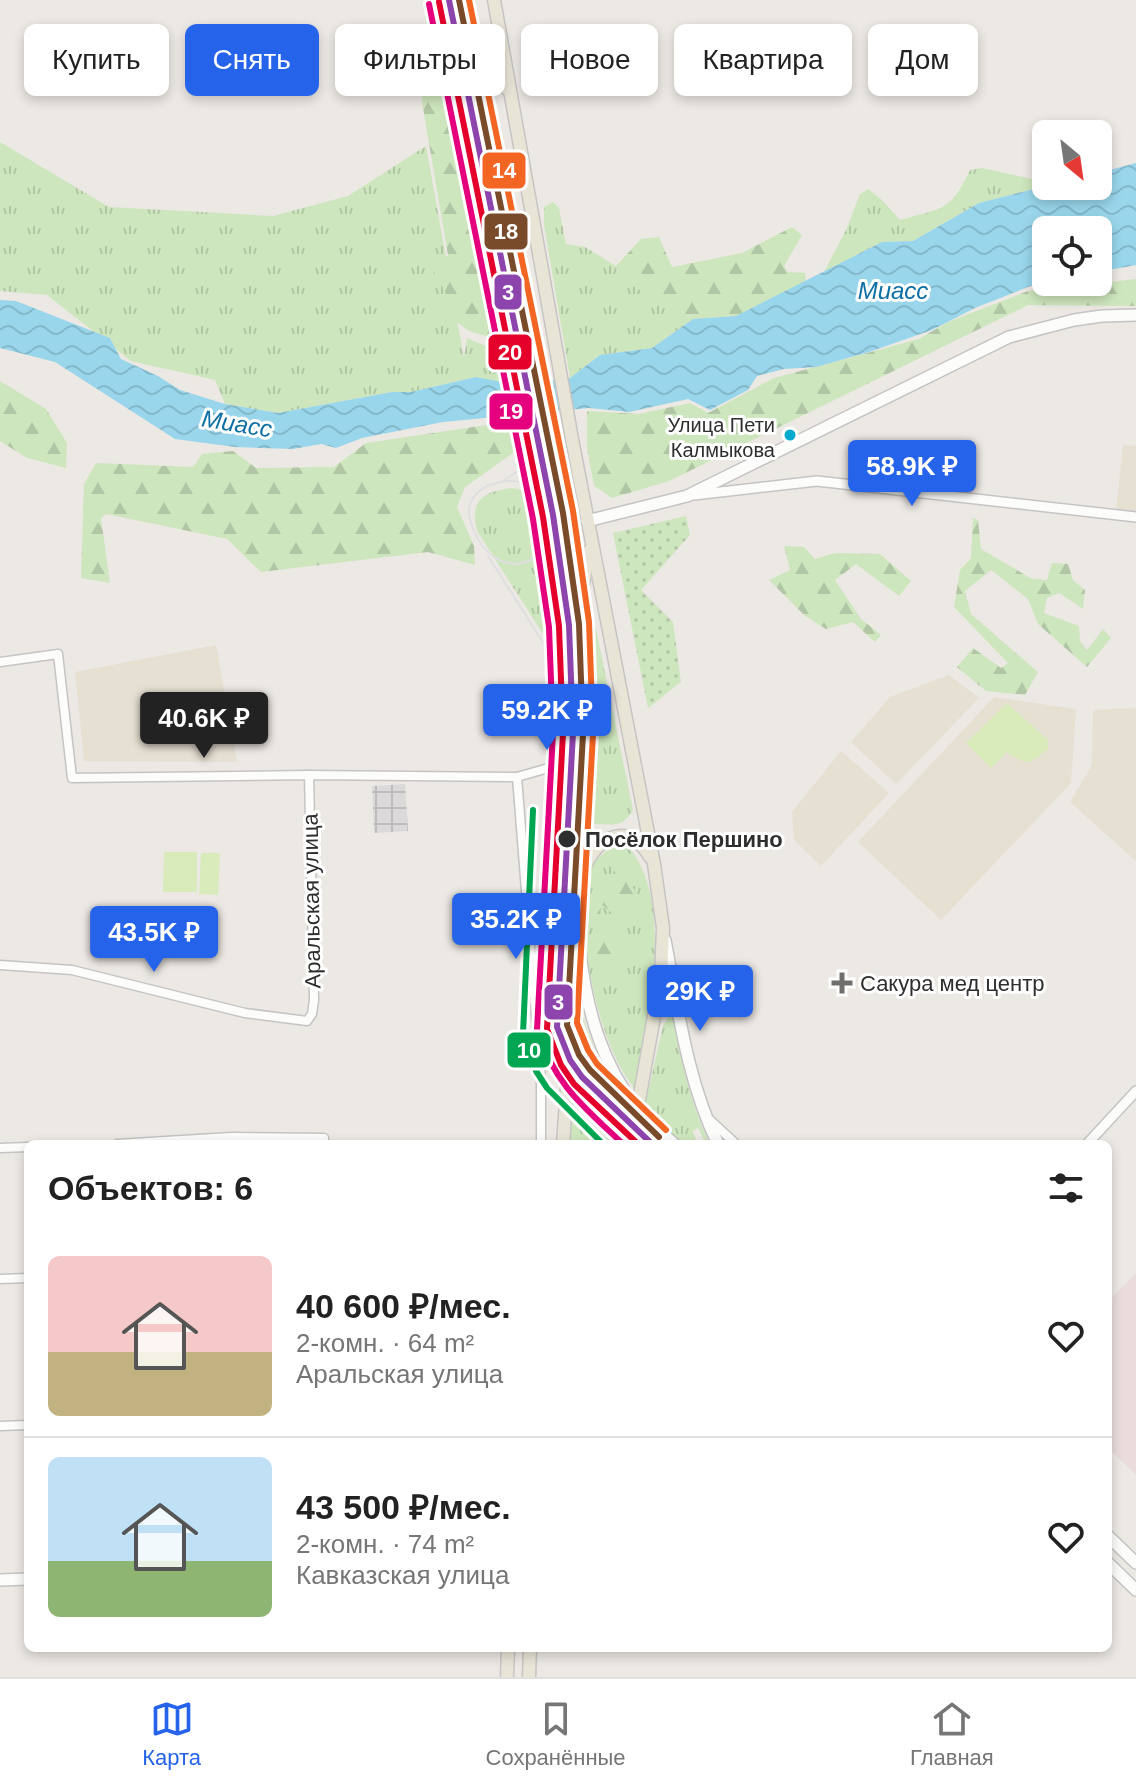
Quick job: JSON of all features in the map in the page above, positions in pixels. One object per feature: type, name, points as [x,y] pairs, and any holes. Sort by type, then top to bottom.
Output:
[{"type":"main road","points":[[462,0],[527,344]]},
{"type":"main road","points":[[494,0],[686,1049],[706,1117],[716,1140]]},
{"type":"main road","points":[[465,20],[511,97]]},
{"type":"main road","points":[[587,521],[687,496],[1009,337],[1074,320],[1136,315]]},
{"type":"main road","points":[[563,1140],[584,867],[586,751],[577,614],[591,542]]},
{"type":"main road","points":[[584,867],[601,843],[623,835],[641,843],[654,864]]},
{"type":"main road","points":[[632,1140],[661,978],[663,928]]},
{"type":"main road","points":[[578,937],[584,982],[599,1044],[615,1077],[639,1112],[670,1140]]},
{"type":"main road","points":[[1112,1540],[1136,1563]]},
{"type":"main road","points":[[1112,1567],[1136,1590]]},
{"type":"main road","points":[[0,1580],[24,1579]]},
{"type":"main road","points":[[507,1677],[508,1652]]},
{"type":"main road","points":[[529,1677],[530,1652]]},
{"type":"street","points":[[687,496],[817,481],[1136,517]]},
{"type":"street","points":[[0,662],[58,654],[72,778],[309,775],[517,777],[552,767],[586,751]]},
{"type":"street","name":"Аральская улица","points":[[0,965],[72,970],[245,1013],[303,1023],[312,1014],[314,1000],[309,775]]},
{"type":"street","points":[[517,777],[541,1080],[541,1140]]},
{"type":"street","points":[[1091,1140],[1136,1091]]},
{"type":"street","points":[[706,1117],[732,1140]]},
{"type":"street","points":[[191,1140],[231,1137],[301,1140]]},
{"type":"street","points":[[0,1148],[24,1147]]},
{"type":"street","points":[[0,1279],[24,1278]]},
{"type":"street","points":[[0,1426],[24,1425]]},
{"type":"shaded area","points":[[1123,445],[1136,446],[1136,512],[1116,510]]},
{"type":"shaded area","points":[[216,645],[237,762],[84,761],[75,672]]},
{"type":"shaded area","points":[[949,675],[979,698],[896,784],[851,742],[890,697]]},
{"type":"shaded area","points":[[994,697],[1076,709],[1071,783],[941,920],[858,842]]},
{"type":"shaded area","points":[[1136,708],[1136,861],[1070,802],[1092,765],[1093,710]]},
{"type":"shaded area","points":[[841,751],[889,793],[821,866],[794,840],[792,812]]},
{"type":"shaded area","points":[[405,784],[408,831],[374,833],[372,786]]},
{"type":"shaded area","points":[[1136,1273],[1136,1475],[1112,1452],[1112,1298]]},
{"type":"green space","points":[[424,8],[438,9],[441,24],[426,24]]},
{"type":"green space","points":[[422,96],[454,96],[496,332],[489,337],[469,331],[450,317],[450,298],[433,273],[448,255]]},
{"type":"green space","points":[[0,142],[109,207],[273,216],[348,196],[426,146],[464,358],[467,338],[500,352],[506,383],[476,377],[411,392],[392,392],[278,413],[225,404],[215,380],[131,361],[47,295],[0,291]]},
{"type":"green space","points":[[982,168],[1032,179],[1032,190],[979,203],[913,241],[882,242],[824,272],[860,194],[868,189],[900,220],[935,210],[950,202],[970,170]]},
{"type":"green space","points":[[553,202],[559,208],[566,244],[585,247],[616,266],[623,281],[693,319],[653,348],[600,355],[570,378],[544,225],[544,207]]},
{"type":"green space","points":[[792,227],[802,235],[784,266],[788,272],[805,273],[806,281],[736,316],[693,319],[623,281],[616,266],[641,239],[659,237],[672,267],[742,253]]},
{"type":"green space","points":[[1136,279],[1136,306],[1028,305],[669,481],[612,498],[594,486],[587,448],[587,411],[639,414],[690,403],[708,413],[774,378],[919,339],[948,322],[1028,291],[1032,291],[1032,296],[1112,296],[1112,282]]},
{"type":"green space","points":[[0,381],[46,409],[67,443],[66,468],[27,458],[0,441]]},
{"type":"green space","points":[[514,421],[513,453],[465,487],[457,507],[474,546],[475,565],[428,552],[261,572],[227,539],[106,514],[101,518],[110,583],[81,578],[84,484],[96,463],[193,467],[202,454],[233,451],[256,468],[334,467],[366,443]]},
{"type":"green space","points":[[512,488],[532,492],[544,508],[561,662],[477,531],[475,512],[481,499],[493,492]]},
{"type":"green space","points":[[686,516],[690,535],[641,590],[673,622],[681,682],[648,708],[613,533]]},
{"type":"green space","points":[[973,518],[978,520],[981,549],[1032,579],[1047,580],[1052,563],[1068,564],[1073,580],[1085,590],[1083,609],[1059,593],[1047,598],[1044,613],[1079,626],[1080,641],[1087,650],[1103,629],[1111,638],[1087,667],[1038,624],[1028,599],[991,570],[965,591],[971,614],[1038,672],[1025,695],[986,691],[957,667],[973,648],[1001,668],[1008,663],[954,607],[960,570],[971,558]]},
{"type":"green space","points":[[784,546],[804,547],[815,559],[836,553],[880,554],[911,581],[899,596],[856,564],[835,580],[861,619],[881,635],[875,642],[853,622],[826,629],[805,616],[769,580],[790,570]]},
{"type":"green space","points":[[580,551],[633,810],[625,820],[616,824],[592,824],[593,716],[588,646],[573,552]]},
{"type":"green space","points":[[1007,703],[1048,740],[1048,749],[1028,762],[1007,752],[991,768],[966,743]]},
{"type":"green space","points":[[617,845],[631,850],[644,874],[652,902],[655,933],[651,1000],[636,1090],[622,1070],[600,1016],[592,984],[584,922],[590,870],[605,852]],"holes":[[[628,872],[624,874],[643,905],[620,919],[601,903],[598,930],[590,897],[597,900],[612,878]]]},
{"type":"green space","points":[[164,852],[197,852],[197,892],[163,892]]},
{"type":"green space","points":[[201,853],[220,853],[218,895],[199,894]]},
{"type":"green space","points":[[618,855],[643,904],[635,921],[620,919],[601,904],[600,918],[608,924],[604,932],[598,930],[593,919],[588,918],[586,908],[589,896],[597,900],[617,874],[607,863]]},
{"type":"green space","points":[[597,932],[601,937],[609,935],[613,945],[624,953],[624,962],[613,961],[605,969],[590,952],[590,949],[596,948],[591,938]]},
{"type":"green space","points":[[580,1007],[600,1061],[628,1111],[619,1139],[575,1095]]},
{"type":"green space","points":[[673,1010],[686,1078],[708,1140],[704,1140],[698,1128],[693,1131],[696,1140],[679,1140],[644,1109],[663,1026]]},
{"type":"green space","points":[[573,1107],[609,1140],[570,1140]]},
{"type":"water","name":"Миасс","points":[[1136,163],[1136,265],[1112,269],[1112,216],[1032,216],[1032,285],[975,308],[932,330],[869,352],[816,367],[784,369],[757,376],[748,390],[710,410],[688,399],[629,412],[589,408],[443,422],[362,438],[336,448],[321,444],[293,449],[235,447],[175,439],[55,362],[0,348],[0,300],[16,301],[110,338],[121,359],[180,390],[225,404],[278,413],[392,392],[411,392],[476,377],[518,385],[570,378],[600,355],[652,348],[693,319],[736,316],[882,242],[913,241],[979,203],[1032,190],[1032,200],[1112,200],[1112,169]]},
{"type":"pier","points":[[542,378],[549,415],[521,418],[513,380]]},
{"type":"tram line","points":[[490,207],[489,270],[522,452],[518,471],[503,481]]},
{"type":"tram line","points":[[522,446],[549,491]]},
{"type":"tram line","points":[[552,510],[532,487],[508,481],[483,488],[470,503],[469,511],[473,529],[483,546],[494,557],[508,563],[521,563],[534,558],[544,549],[551,534],[553,515]]},
{"type":"tram line","points":[[488,556],[560,669],[567,689]]},
{"type":"transit line","name":"3","points":[[449,0],[553,515],[569,625],[573,733],[557,1027],[570,1060],[582,1077],[648,1140]]},
{"type":"transit line","name":"18","points":[[459,0],[563,513],[579,624],[583,734],[567,1025],[579,1055],[590,1070],[659,1137]]},
{"type":"transit line","name":"14","points":[[469,0],[573,511],[589,622],[593,734],[577,1023],[597,1064],[666,1130]]},
{"type":"transit line","name":"20","points":[[439,2],[543,517],[559,626],[563,733],[547,1029],[561,1065],[574,1084],[634,1140]]},
{"type":"transit line","name":"19","points":[[429,4],[533,519],[549,627],[553,733],[537,1030],[552,1066],[562,1080],[583,1106],[619,1140]]},
{"type":"transit line","name":"10","points":[[533,810],[523,1034],[536,1071],[547,1088],[599,1140]]},
{"type":"place","name":"Улица Пети Калмыкова","points":[[790,435]]},
{"type":"place","name":"Посёлок Першино","points":[[567,839]]},
{"type":"place","name":"Сакура мед центр","points":[[842,983]]}]
